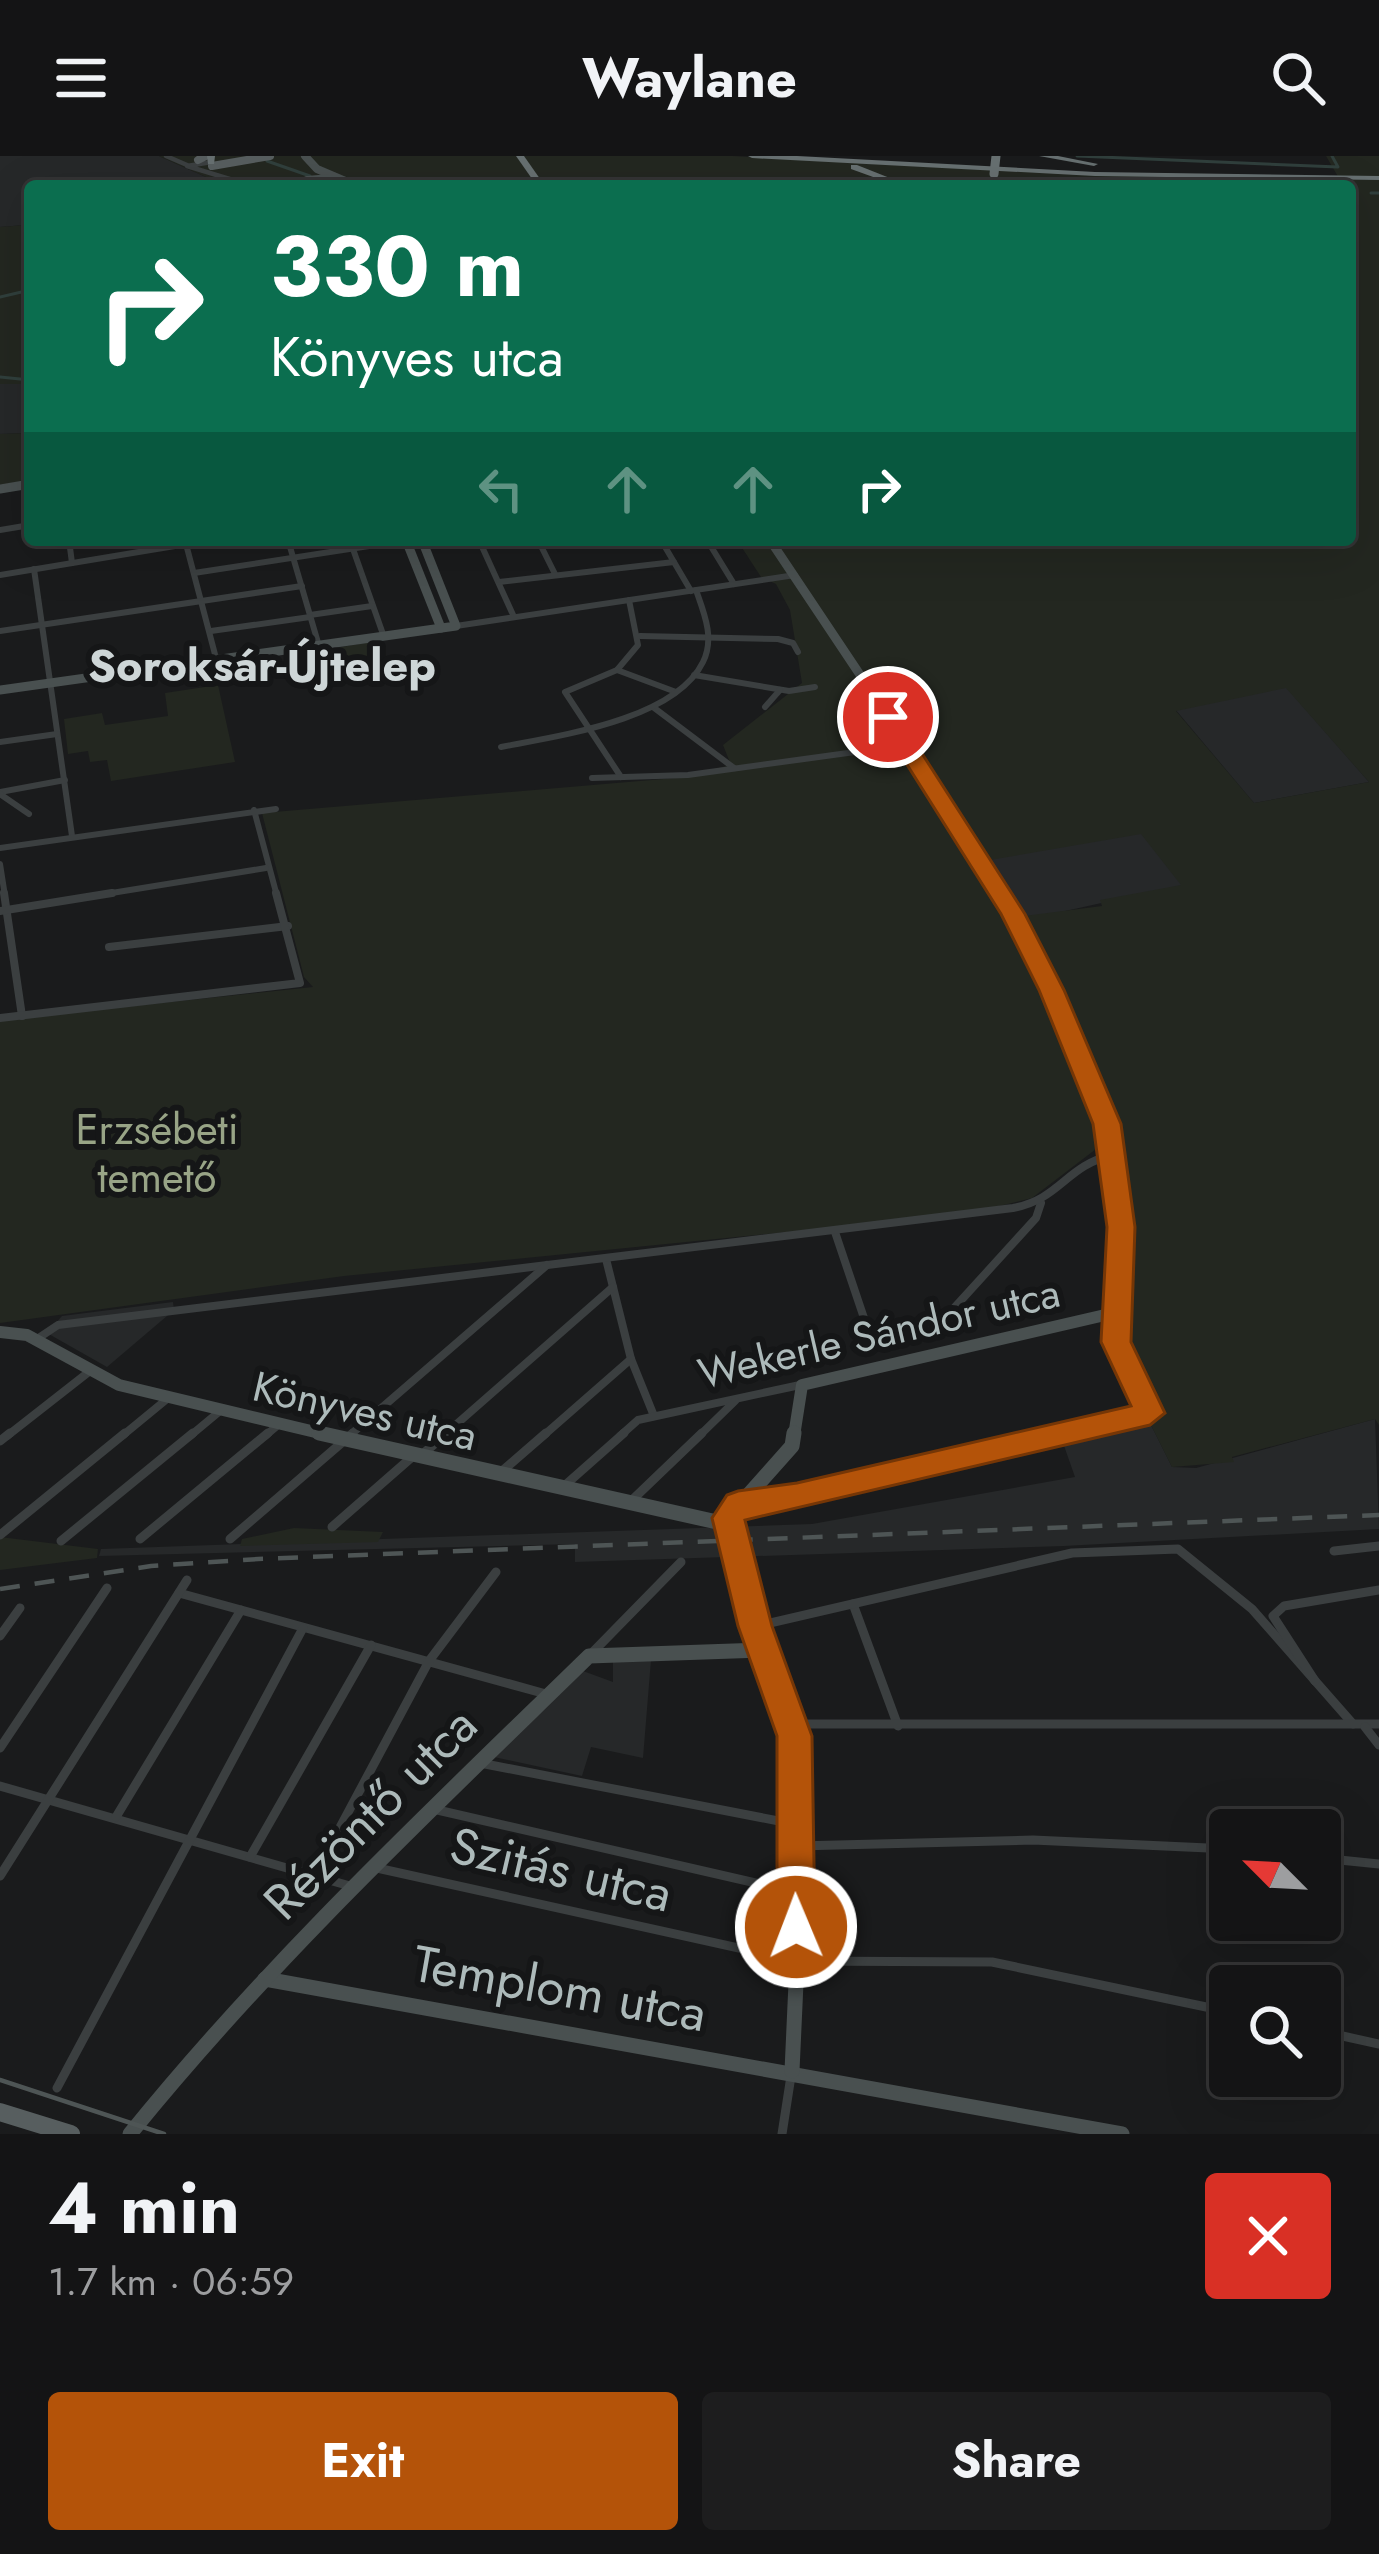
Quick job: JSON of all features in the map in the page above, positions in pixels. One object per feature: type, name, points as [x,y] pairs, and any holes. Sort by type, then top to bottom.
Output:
[{"type":"highway","points":[[752,156],[962,168],[1342,176]]},
{"type":"highway","points":[[809,156],[1373,177]]},
{"type":"highway","points":[[860,156],[1328,175]]},
{"type":"highway","points":[[916,156],[1342,176]]},
{"type":"highway","points":[[1043,156],[1109,165]]},
{"type":"highway","points":[[768,157],[854,167],[890,180]]},
{"type":"highway","points":[[916,180],[925,171],[962,168]]},
{"type":"main road","points":[[204,163],[270,156]]},
{"type":"main road","points":[[305,156],[317,169],[340,180]]},
{"type":"main road","points":[[308,180],[318,174],[317,169]]},
{"type":"main road","points":[[308,180],[337,179]]},
{"type":"main road","points":[[409,546],[441,628]]},
{"type":"main road","points":[[0,690],[456,626],[424,546]]},
{"type":"main road","points":[[738,1504],[754,1506],[1150,1413],[1119,1356],[1121,1227],[1114,1155],[1089,1077],[1013,914],[774,546]]},
{"type":"main road","name":"Wekerle Sándor utca","points":[[802,1385],[1118,1312]]},
{"type":"main road","name":"Könyves utca","points":[[0,1332],[36,1340],[90,1371],[167,1399],[497,1476],[726,1523]]},
{"type":"main road","points":[[791,2071],[797,1961],[790,1724],[762,1650],[726,1523],[792,1447],[802,1385]]},
{"type":"main road","points":[[589,1656],[762,1650]]},
{"type":"main road","name":"Rézöntő utca","points":[[130,2134],[372,1866],[589,1656]]},
{"type":"main road","name":"Templom utca","points":[[266,1979],[1122,2134]]},
{"type":"main road","points":[[0,2112],[70,2134]]},
{"type":"street","points":[[168,157],[204,163],[218,177],[236,180]]},
{"type":"street","points":[[204,163],[218,177]]},
{"type":"street","points":[[308,180],[327,175]]},
{"type":"street","points":[[70,546],[72,563]]},
{"type":"street","points":[[0,575],[167,546]]},
{"type":"street","points":[[185,546],[217,662]]},
{"type":"street","points":[[290,546],[319,646]]},
{"type":"street","points":[[194,573],[371,546]]},
{"type":"street","points":[[482,546],[514,617]]},
{"type":"street","points":[[541,546],[555,574]]},
{"type":"street","points":[[501,747],[591,728],[653,707],[694,675],[711,638],[707,610],[665,546]]},
{"type":"street","points":[[711,546],[734,584]]},
{"type":"street","points":[[353,549],[384,637]]},
{"type":"street","points":[[499,582],[674,562]]},
{"type":"street","points":[[34,569],[72,836]]},
{"type":"street","points":[[456,626],[795,575]]},
{"type":"street","points":[[0,631],[302,586]]},
{"type":"street","points":[[629,600],[640,636]]},
{"type":"street","points":[[211,631],[372,606]]},
{"type":"street","points":[[640,636],[778,639],[794,643],[798,652]]},
{"type":"street","points":[[621,777],[565,692],[616,670],[640,636]]},
{"type":"street","points":[[616,670],[676,692]]},
{"type":"street","points":[[694,675],[780,690],[815,687]]},
{"type":"street","points":[[765,707],[780,690]]},
{"type":"street","points":[[653,707],[735,769]]},
{"type":"street","points":[[0,742],[57,734]]},
{"type":"street","points":[[592,778],[735,769],[906,745]]},
{"type":"street","points":[[0,793],[64,780]]},
{"type":"street","points":[[0,793],[29,814]]},
{"type":"street","points":[[0,848],[276,809]]},
{"type":"street","points":[[0,1018],[300,983],[254,810]]},
{"type":"street","points":[[0,865],[22,1016]]},
{"type":"street","points":[[4,910],[266,868]]},
{"type":"street","points":[[109,947],[288,926]]},
{"type":"street","points":[[0,953],[15,950]]},
{"type":"street","points":[[955,1307],[1036,1218],[1042,1203],[1086,1161],[1114,1155]]},
{"type":"street","points":[[36,1340],[58,1325],[1042,1203]]},
{"type":"street","points":[[835,1232],[864,1318]]},
{"type":"street","points":[[562,1489],[638,1420],[654,1416],[632,1359],[607,1259]]},
{"type":"street","points":[[230,1539],[554,1262]]},
{"type":"street","points":[[332,1527],[613,1287]]},
{"type":"street","points":[[497,1476],[632,1359]]},
{"type":"street","points":[[0,1441],[90,1371]]},
{"type":"street","name":"Wekerle Sándor utca","points":[[654,1416],[802,1385]]},
{"type":"street","points":[[0,1535],[167,1399]]},
{"type":"street","points":[[628,1504],[736,1401]]},
{"type":"street","points":[[61,1541],[220,1411]]},
{"type":"street","points":[[140,1539],[278,1425]]},
{"type":"street","points":[[1334,1551],[1379,1546]]},
{"type":"street","points":[[755,1626],[1079,1552],[1178,1549],[1193,1556],[1252,1609],[1316,1686],[1379,1745]]},
{"type":"street","name":"Rézöntő utca","points":[[589,1656],[681,1562]]},
{"type":"street","points":[[314,1876],[429,1661],[496,1572]]},
{"type":"street","points":[[0,1876],[188,1580]]},
{"type":"street","points":[[0,1748],[107,1588]]},
{"type":"street","points":[[1316,1686],[1273,1616],[1284,1606],[1379,1590]]},
{"type":"street","points":[[179,1593],[547,1694]]},
{"type":"street","points":[[853,1604],[898,1726]]},
{"type":"street","points":[[0,1636],[20,1608]]},
{"type":"street","points":[[116,1817],[241,1610]]},
{"type":"street","points":[[57,2088],[303,1628]]},
{"type":"street","points":[[250,1857],[371,1645]]},
{"type":"street","points":[[790,1724],[1379,1724]]},
{"type":"street","points":[[480,1763],[796,1825]]},
{"type":"street","points":[[0,1786],[352,1887]]},
{"type":"street","points":[[432,1809],[795,1892]]},
{"type":"street","points":[[796,1846],[1072,1840],[1209,1849]]},
{"type":"street","points":[[1341,1860],[1379,1864]]},
{"type":"street","name":"Szitás utca","points":[[372,1866],[797,1961],[992,1962],[1209,2008]]},
{"type":"street","points":[[1341,2036],[1379,2044]]},
{"type":"street","points":[[782,2134],[791,2071]]},
{"type":"shaded area","points":[[0,156],[159,156],[213,180],[24,180],[24,225],[0,227]]},
{"type":"shaded area","points":[[0,384],[24,384],[24,433],[0,434]]},
{"type":"shaded area","points":[[1286,687],[1369,782],[1254,803],[1175,709]]},
{"type":"shaded area","points":[[1142,833],[1183,885],[1038,917],[1024,916],[989,859]]},
{"type":"shaded area","points":[[173,1302],[174,1310],[107,1367],[47,1333],[62,1316]]},
{"type":"shaded area","points":[[1375,1419],[1379,1529],[1064,1546],[575,1562],[575,1544],[99,1556],[101,1549],[812,1524],[1075,1477],[1062,1440],[1149,1421],[1172,1467],[1196,1468]]},
{"type":"shaded area","points":[[651,1660],[643,1758],[591,1747],[582,1776],[494,1757],[583,1671],[613,1682],[613,1662]]},
{"type":"green space","points":[[159,156],[733,156],[1026,172],[1340,180],[213,180]]},
{"type":"green space","name":"Erzsébeti temető","points":[[1326,156],[1379,156],[1379,1425],[1375,1419],[1232,1457],[1234,1462],[1172,1467],[1149,1421],[1161,1410],[1121,1342],[1118,1148],[1096,1149],[1032,1198],[967,1214],[344,1276],[0,1323],[0,1020],[313,987],[304,977],[262,813],[675,778],[731,765],[723,745],[802,683],[790,610],[776,584],[761,577],[741,546],[1356,546],[1356,180],[1340,180]],"holes":[[[1286,688],[1369,782],[1254,803],[1176,711]],[[1141,834],[1181,885],[1100,900],[1102,906],[1024,916],[990,860]]]},
{"type":"green space","points":[[24,225],[24,384],[0,384],[0,227]]},
{"type":"green space","points":[[24,433],[24,481],[0,485],[0,434]]},
{"type":"green space","points":[[377,641],[387,673],[333,681],[323,650]]},
{"type":"green space","points":[[218,685],[235,762],[111,781],[107,760],[90,762],[88,751],[68,754],[64,719],[102,713],[105,725],[168,716],[165,693]]},
{"type":"green space","points":[[294,1528],[383,1532],[378,1542],[240,1546],[242,1539]]},
{"type":"green space","points":[[0,1537],[98,1549],[97,1558],[0,1570]]},
{"type":"waterway","points":[[1077,156],[1338,167],[1332,156]]},
{"type":"waterway","points":[[267,161],[310,176]]},
{"type":"waterway","points":[[1371,193],[1379,193]]},
{"type":"waterway","points":[[0,297],[24,291]]},
{"type":"waterway","points":[[0,377],[24,379]]},
{"type":"tram line","points":[[0,2080],[164,2134]]},
{"type":"railway","points":[[0,1589],[151,1566],[258,1559],[1379,1515]]},
{"type":"district","name":"Soroksár-Újtelep","points":[[262,665]]},
{"type":"route","points":[[796,1927],[794,1736],[762,1650],[728,1518],[738,1504],[754,1506],[1150,1413],[1116,1342],[1121,1227],[1107,1124],[1052,990],[1013,914],[888,717]]}]
